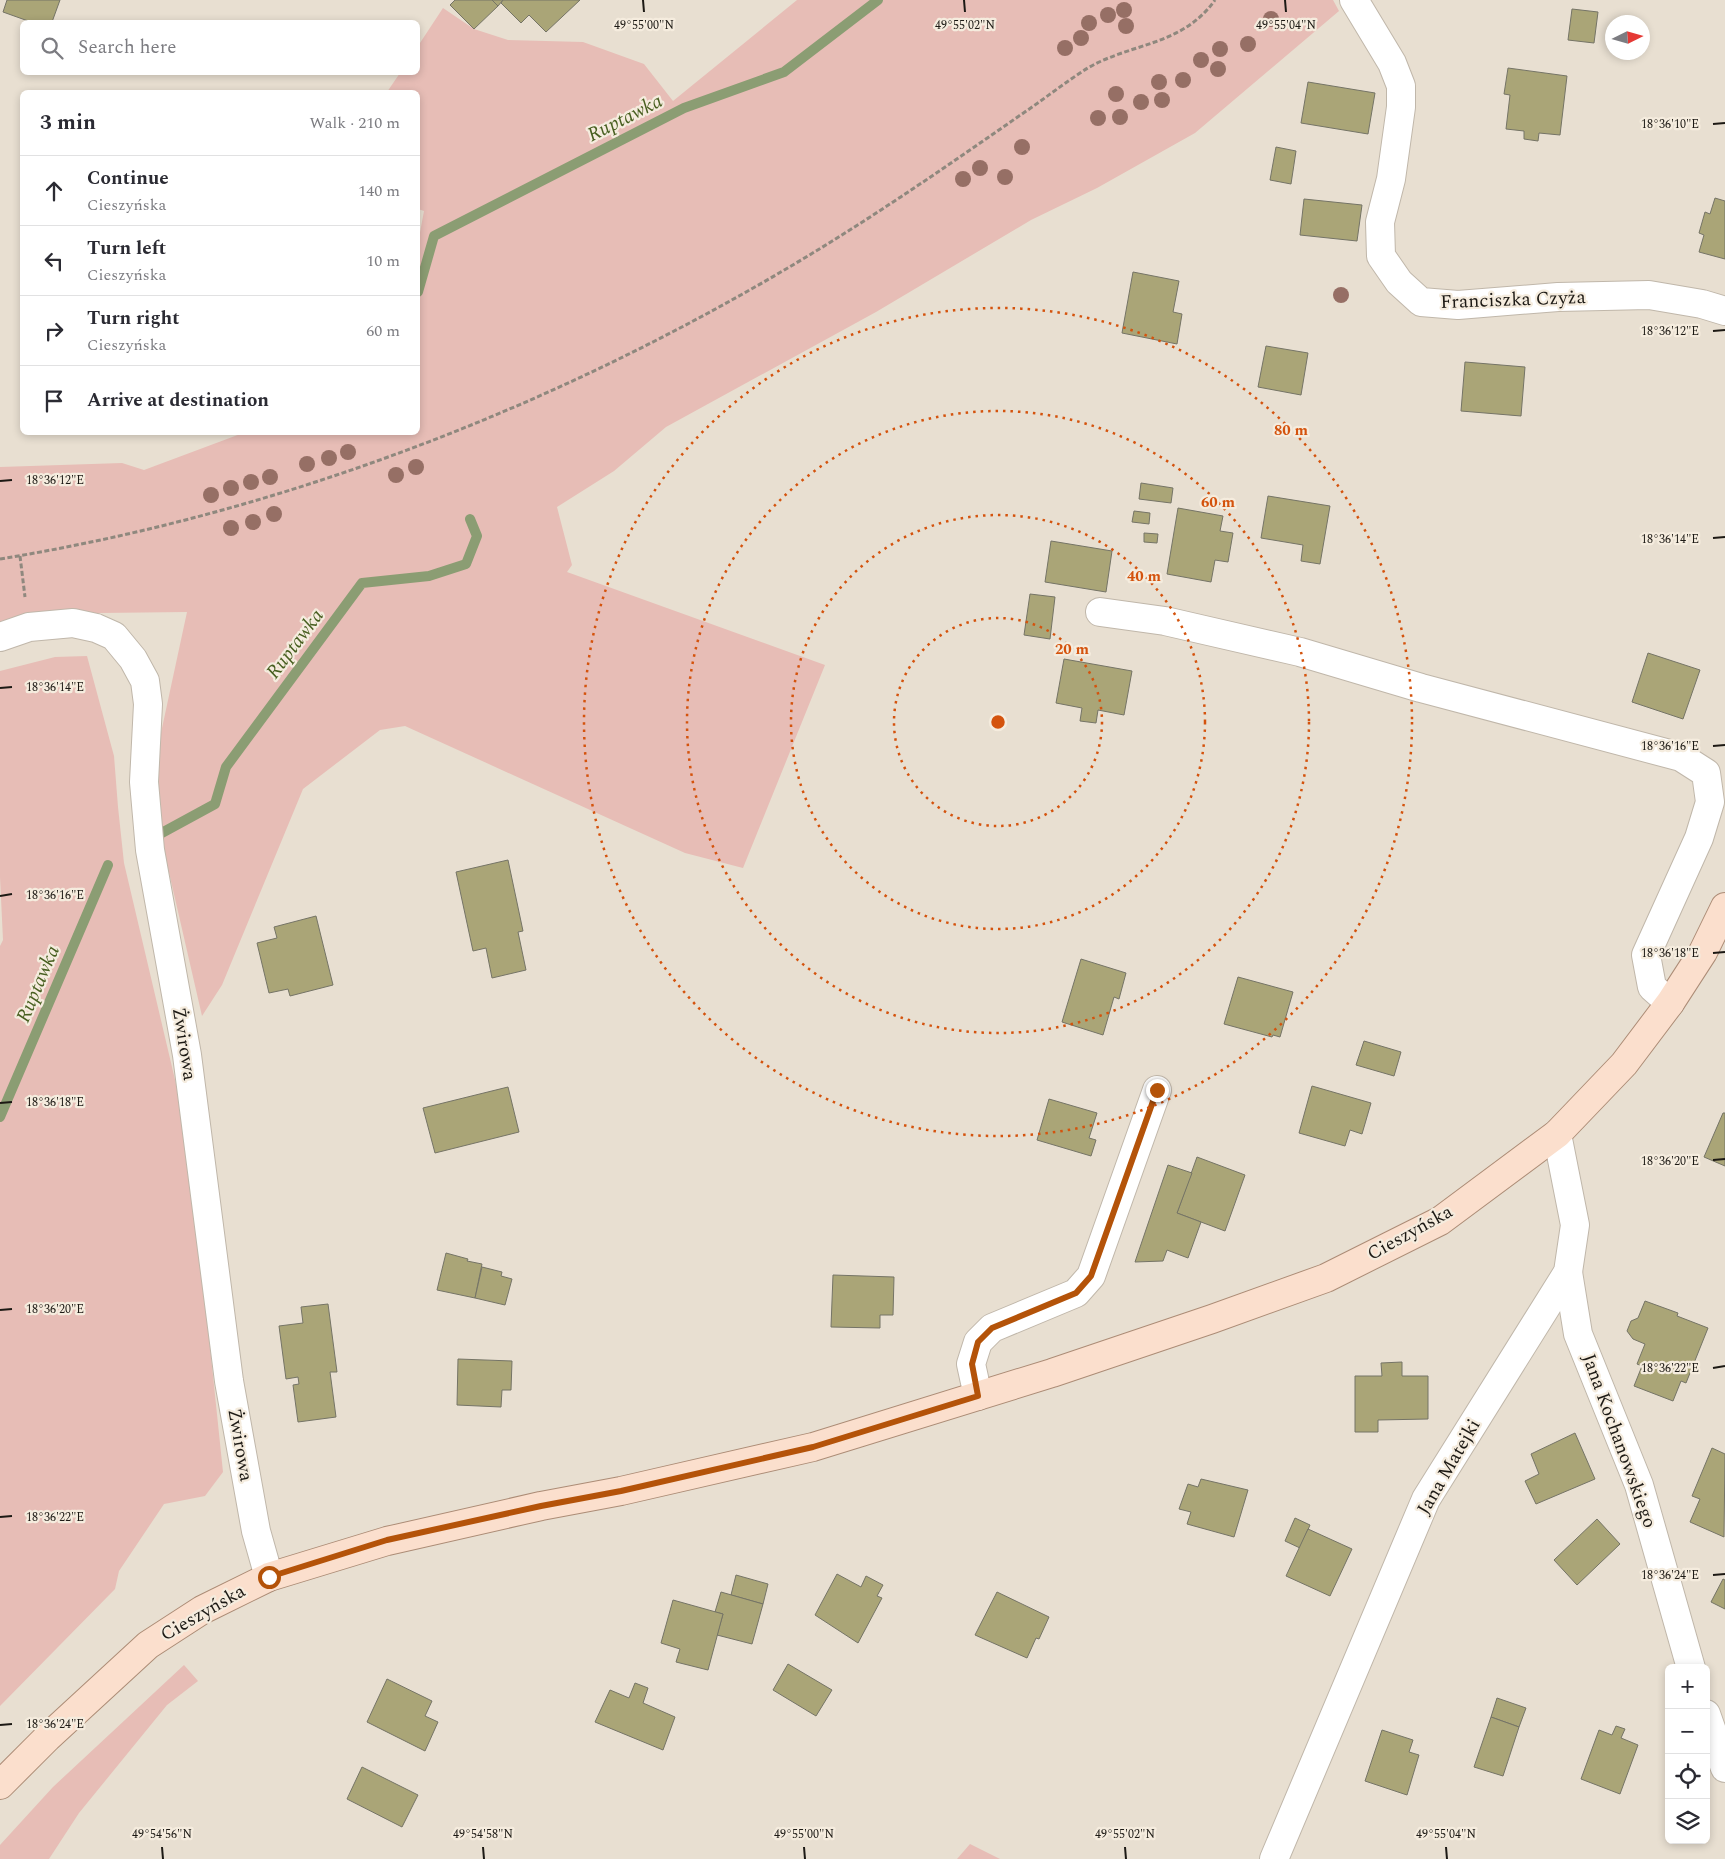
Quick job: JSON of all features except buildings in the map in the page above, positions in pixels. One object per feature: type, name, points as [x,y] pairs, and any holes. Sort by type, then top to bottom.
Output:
[{"type":"main road","name":"Cieszyńska","points":[[0,1785],[47,1738],[148,1646],[202,1610],[269,1577],[387,1540],[541,1506],[621,1491],[813,1447],[1151,1340],[1326,1278],[1440,1221],[1557,1134],[1624,1064],[1670,1002],[1703,952],[1725,907]]},
{"type":"street","name":"Franciszka Czyża","points":[[1354,0],[1392,63],[1401,86],[1401,107],[1391,179],[1380,222],[1381,256],[1399,282],[1421,302],[1458,305],[1558,297],[1649,295],[1702,304],[1725,311]]},
{"type":"street","points":[[1100,612],[1165,621],[1300,652],[1421,688],[1681,757],[1706,773],[1710,802],[1699,838],[1646,955],[1652,987],[1670,1002]]},
{"type":"street","name":"Żwirowa","points":[[0,637],[29,627],[73,623],[96,628],[114,636],[133,659],[146,681],[148,704],[144,782],[150,850],[187,1055],[229,1381],[256,1532],[269,1577]]},
{"type":"street","points":[[978,1396],[972,1364],[978,1342],[992,1328],[1076,1293],[1091,1276],[1157,1090]]},
{"type":"street","name":"Jana Matejki","points":[[1274,1859],[1426,1499],[1568,1272],[1575,1225],[1557,1134]]},
{"type":"street","name":"Jana Kochanowskiego","points":[[1568,1272],[1578,1334],[1639,1485],[1690,1664]]},
{"type":"street","points":[[1710,1725],[1725,1768]]},
{"type":"path","points":[[0,559],[145,531],[351,470],[484,421],[597,370],[785,270],[906,194],[1084,70],[1120,54],[1172,36],[1191,24],[1215,0]]},
{"type":"path","points":[[20,556],[29,627]]},
{"type":"shaded area","points":[[797,0],[1333,0],[1339,11],[1195,133],[1097,188],[1031,220],[876,312],[666,427],[614,471],[557,507],[572,565],[567,572],[825,665],[743,868],[685,853],[405,726],[380,730],[303,789],[222,985],[202,1016],[165,855],[156,756],[187,612],[99,613],[49,616],[0,628],[0,467],[122,463],[144,470],[238,435],[420,435],[420,232],[424,211],[420,210],[420,90],[388,90],[399,75],[420,75],[420,43],[443,8],[474,29],[508,40],[583,42],[644,64],[673,101]]},
{"type":"shaded area","points":[[87,656],[114,756],[124,863],[188,1135],[223,1472],[205,1496],[164,1504],[119,1571],[115,1589],[0,1706],[0,946],[3,940],[0,877],[0,671],[55,657]]},
{"type":"shaded area","points":[[184,1665],[198,1681],[167,1705],[79,1813],[49,1859],[0,1859],[0,1845],[53,1787]]},
{"type":"shaded area","points":[[970,1844],[1000,1859],[957,1859]]},
{"type":"waterway","name":"Ruptawka","points":[[420,285],[434,236],[684,108],[784,72],[878,0]]},
{"type":"waterway","name":"Ruptawka","points":[[158,835],[215,804],[226,767],[362,583],[429,576],[466,564],[477,536],[470,519]]},
{"type":"waterway","name":"Ruptawka","points":[[0,1117],[108,865]]},
{"type":"route","points":[[269,1577],[387,1540],[541,1506],[621,1491],[813,1447],[978,1396],[972,1364],[978,1342],[992,1328],[1076,1293],[1091,1276],[1157,1090]]}]
